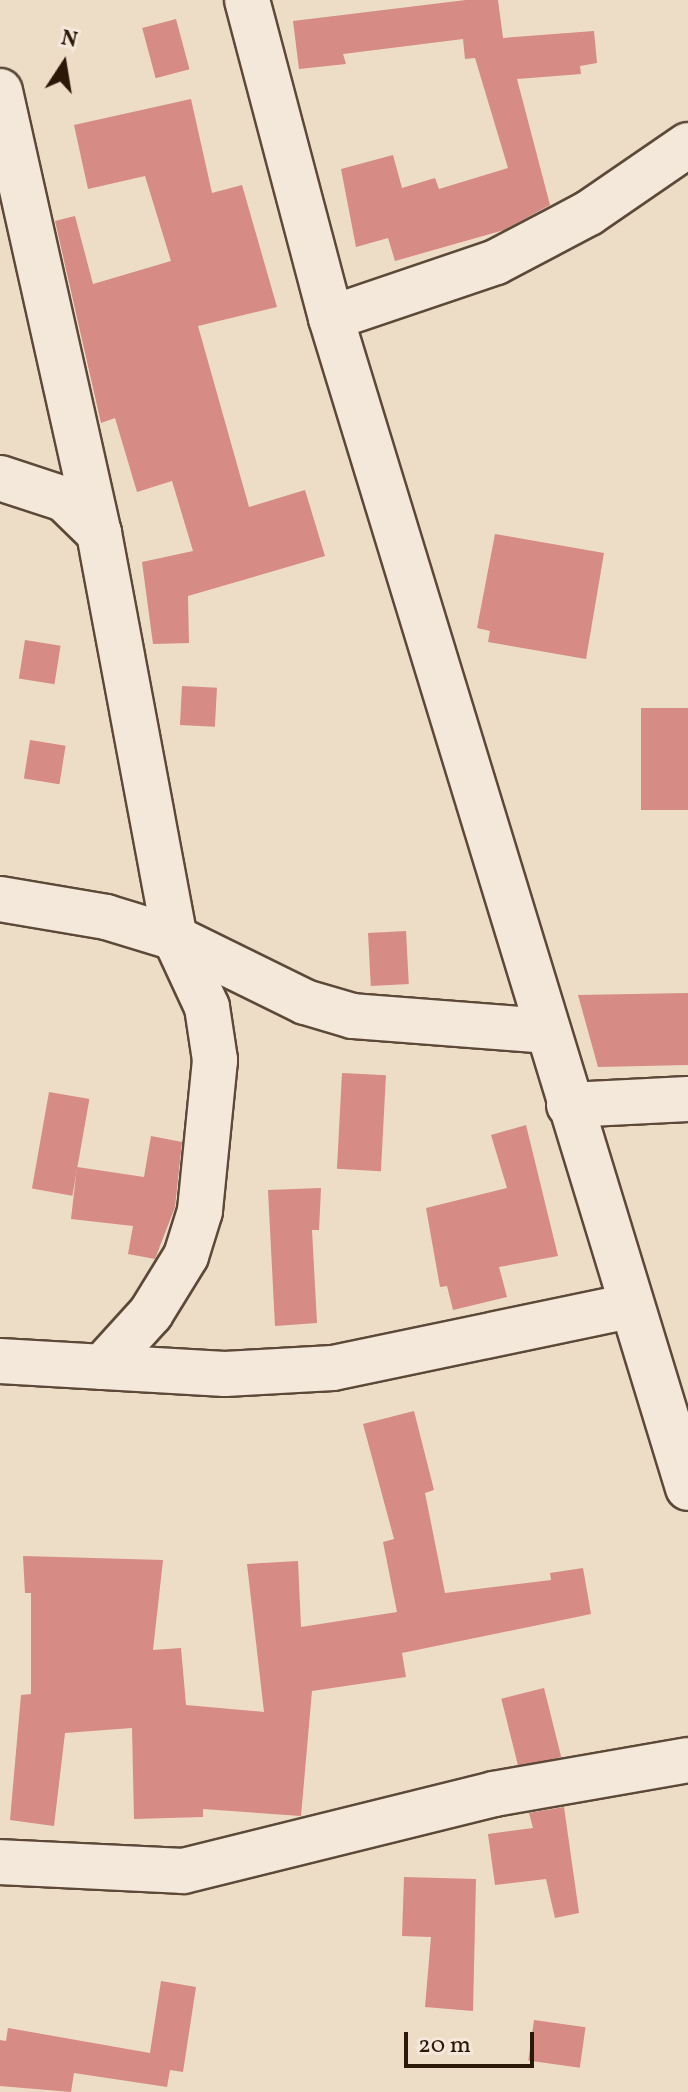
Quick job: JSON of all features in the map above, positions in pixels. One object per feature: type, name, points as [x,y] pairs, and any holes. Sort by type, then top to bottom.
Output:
[{"type":"street","points":[[247,0],[331,318],[546,1031],[688,1488]]},
{"type":"street","points":[[0,91],[99,533],[175,938],[207,1007],[215,1060],[200,1211],[186,1256],[151,1313],[102,1367]]},
{"type":"street","points":[[331,318],[496,262],[589,213],[688,145]]},
{"type":"street","points":[[0,478],[64,499],[99,533]]},
{"type":"street","points":[[0,899],[106,917],[175,938],[247,976],[353,1016],[546,1031]]},
{"type":"street","points":[[569,1105],[688,1099]]},
{"type":"street","points":[[0,1361],[225,1374],[333,1368],[630,1306]]},
{"type":"street","points":[[0,1862],[183,1871],[494,1794],[688,1760]]},
{"type":"building","points":[[466,0],[498,0],[503,38],[594,31],[597,63],[580,66],[581,74],[517,79],[550,205],[504,230],[395,261],[388,238],[356,247],[341,169],[393,155],[402,188],[435,178],[439,189],[508,168],[475,58],[465,59],[463,39],[343,54],[346,64],[299,69],[293,21]]},
{"type":"building","points":[[176,19],[189,69],[156,78],[142,28]]},
{"type":"building","points":[[191,99],[212,193],[242,185],[277,307],[198,326],[249,507],[305,490],[325,556],[188,596],[189,643],[153,644],[142,562],[193,551],[172,481],[137,492],[115,418],[101,423],[55,221],[75,216],[93,284],[171,261],[145,176],[88,189],[74,125]]},
{"type":"building","points":[[495,534],[604,553],[586,659],[488,642],[490,631],[477,628]]},
{"type":"building","points":[[25,640],[61,646],[54,684],[19,679]]},
{"type":"building","points":[[182,686],[217,688],[215,727],[180,725]]},
{"type":"building","points":[[641,708],[688,708],[688,810],[641,810]]},
{"type":"building","points":[[30,740],[66,746],[59,784],[24,779]]},
{"type":"building","points":[[406,931],[409,984],[371,986],[368,933]]},
{"type":"building","points":[[688,993],[688,1065],[598,1067],[578,995]]},
{"type":"building","points":[[342,1073],[386,1075],[381,1171],[337,1169]]},
{"type":"building","points":[[49,1092],[89,1099],[72,1196],[32,1189]]},
{"type":"building","points":[[526,1125],[558,1256],[499,1267],[507,1297],[453,1310],[447,1286],[440,1287],[426,1208],[507,1188],[491,1135]]},
{"type":"building","points":[[151,1136],[182,1142],[175,1207],[155,1259],[128,1254],[133,1226],[71,1219],[77,1167],[144,1177]]},
{"type":"building","points":[[321,1188],[319,1230],[312,1230],[317,1323],[275,1326],[268,1190]]},
{"type":"building","points":[[414,1411],[434,1490],[425,1493],[445,1593],[551,1580],[550,1573],[583,1568],[591,1614],[402,1653],[406,1677],[312,1691],[301,1816],[203,1809],[203,1817],[134,1819],[132,1728],[65,1733],[54,1826],[10,1820],[21,1695],[31,1694],[31,1593],[25,1593],[23,1556],[163,1560],[153,1650],[181,1648],[186,1705],[264,1712],[247,1564],[298,1561],[301,1627],[397,1612],[383,1542],[394,1539],[363,1424]]},
{"type":"building","points":[[544,1688],[561,1757],[518,1768],[501,1699]]},
{"type":"building","points":[[564,1807],[579,1913],[555,1918],[546,1879],[495,1885],[488,1834],[533,1828],[529,1813]]},
{"type":"building","points":[[404,1877],[476,1879],[473,2011],[425,2007],[431,1937],[402,1936]]},
{"type":"building","points":[[161,1981],[196,1987],[183,2072],[170,2070],[167,2087],[74,2073],[71,2092],[0,2086],[0,2040],[6,2041],[8,2028],[150,2053]]},
{"type":"building","points":[[534,2020],[585,2027],[580,2068],[528,2061]]}]
